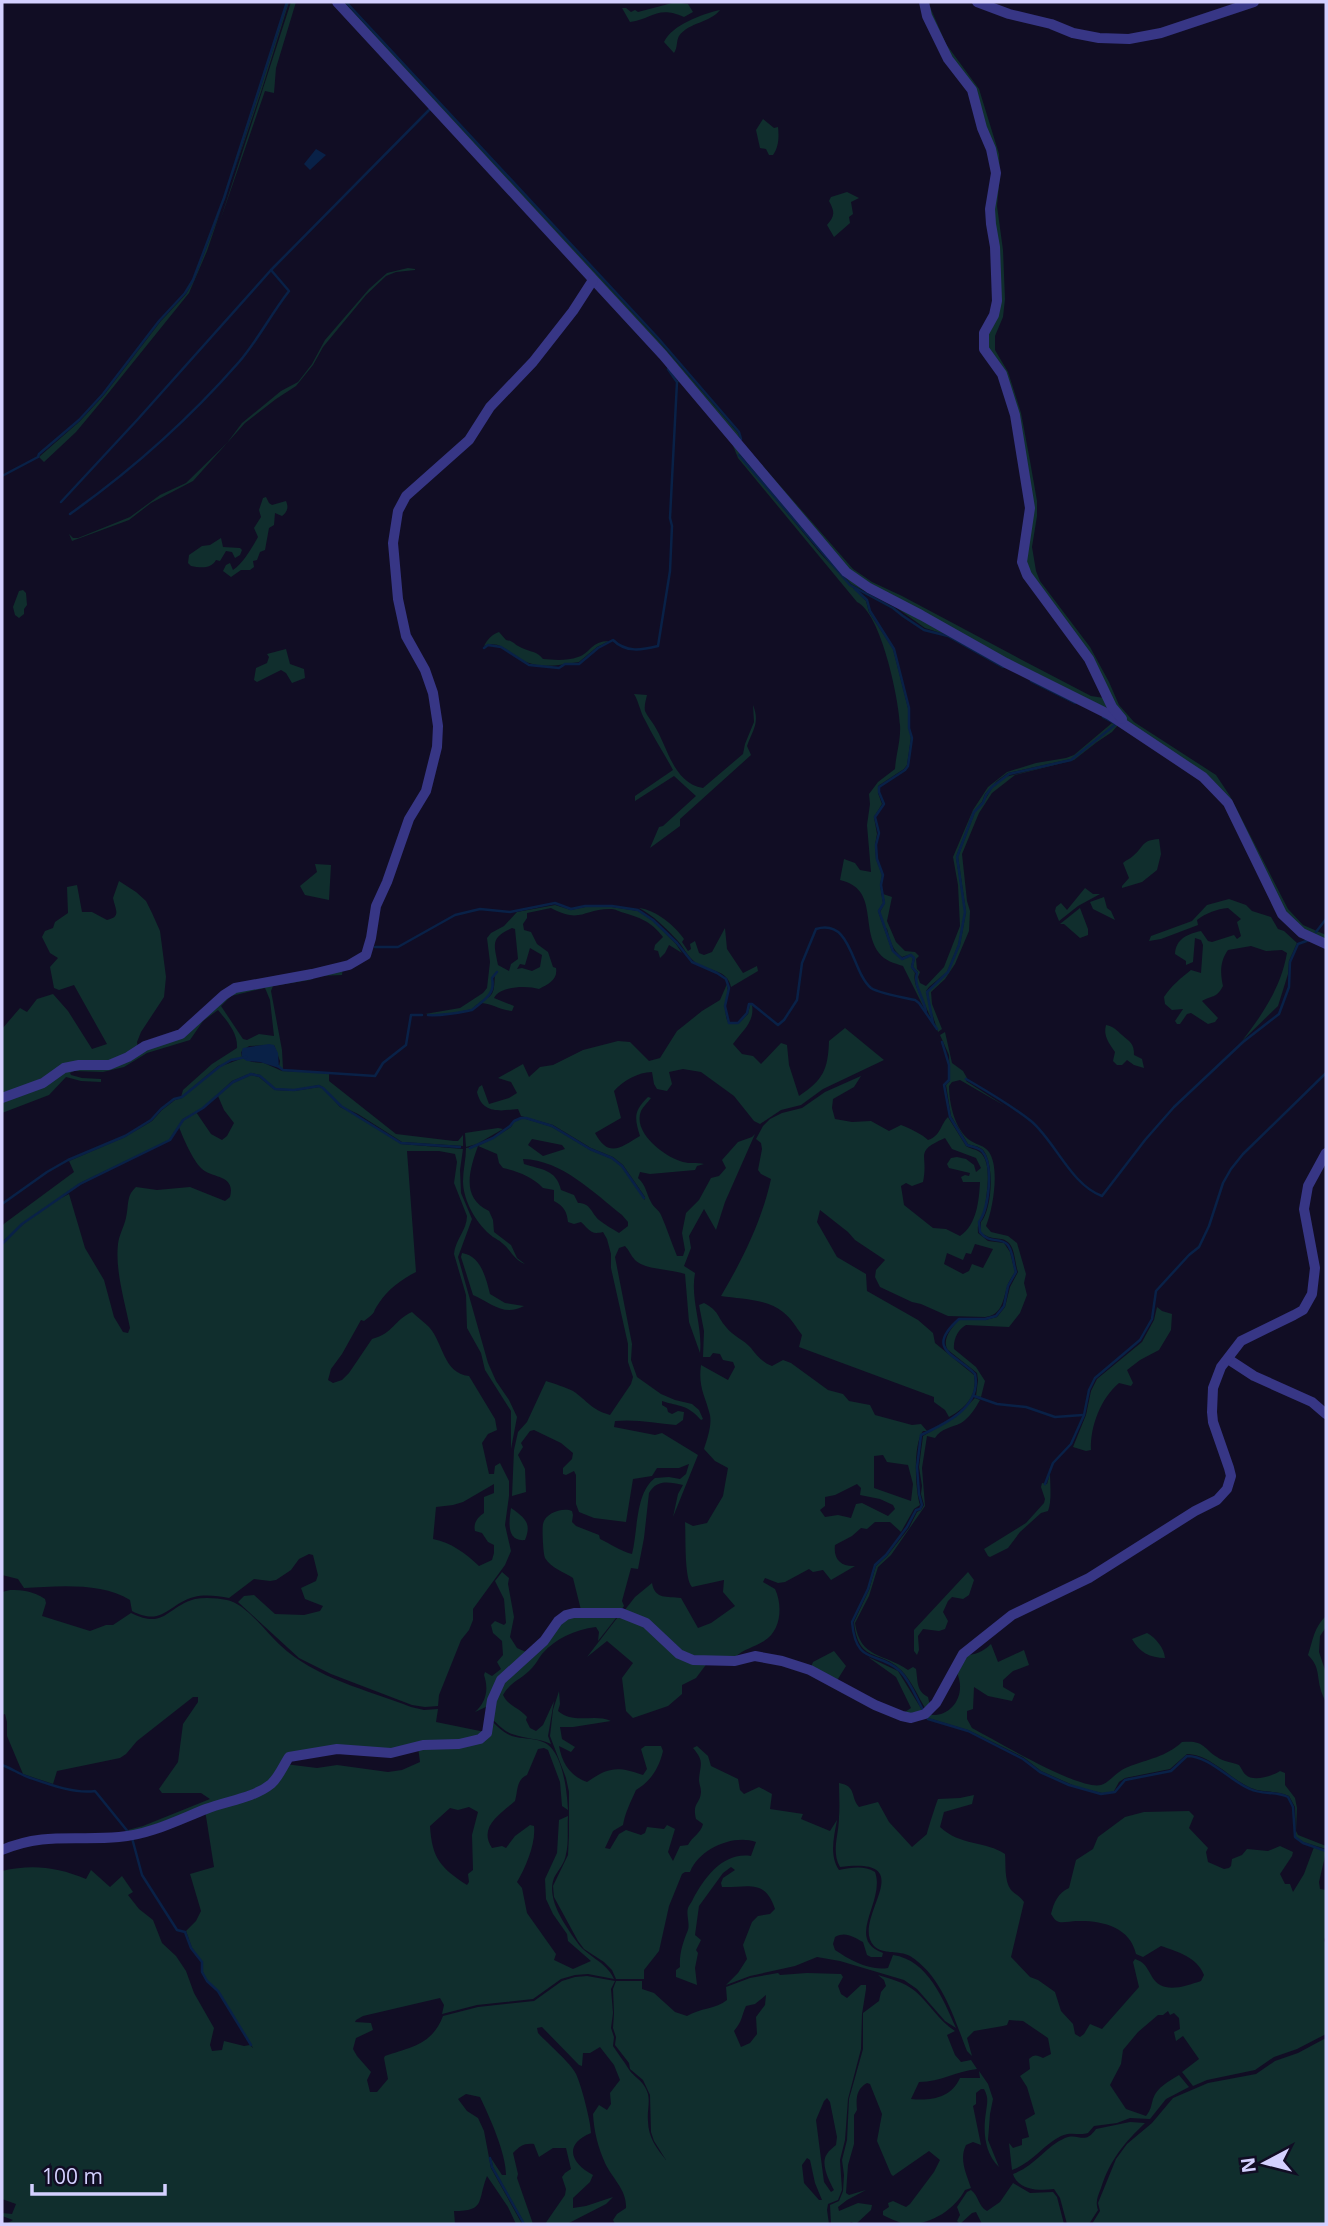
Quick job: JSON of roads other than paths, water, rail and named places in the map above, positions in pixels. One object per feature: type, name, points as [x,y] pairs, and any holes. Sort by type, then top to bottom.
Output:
[{"type":"street","points":[[337,2],[663,355],[852,578],[1006,663],[1110,715],[1214,787],[1228,803],[1282,915],[1302,933],[1326,944]]},
{"type":"street","points":[[924,2],[937,39],[948,59],[972,90],[996,173],[990,209],[997,300],[994,315],[984,333],[984,349],[1002,373],[1015,415],[1030,508],[1022,562],[1027,575],[1089,659],[1112,707],[1132,729]]},
{"type":"street","points":[[977,2],[1073,33],[1099,38],[1129,39],[1161,33],[1254,2]]},
{"type":"street","points":[[2,1098],[43,1083],[64,1068],[115,1063],[145,1046],[181,1034],[235,988],[349,965],[366,955],[376,906],[409,819],[426,791],[438,740],[433,693],[425,670],[406,636],[398,599],[393,543],[398,511],[406,496],[469,440],[490,407],[533,362],[573,311],[593,280]]},
{"type":"street","points":[[2,1850],[24,1841],[38,1839],[114,1838],[154,1829],[259,1791],[276,1779],[289,1757],[337,1749],[391,1753],[423,1745],[459,1744],[480,1739],[486,1733],[492,1700],[501,1680],[539,1646],[558,1621],[573,1613],[621,1613],[646,1623],[678,1654],[693,1660],[735,1661],[755,1656],[772,1659],[810,1670],[875,1705],[902,1716],[911,1718],[925,1714],[936,1703],[963,1654],[1012,1615],[1089,1578],[1223,1495],[1229,1484],[1230,1468],[1212,1412],[1213,1388],[1222,1367],[1241,1341],[1303,1310],[1312,1294],[1315,1268],[1304,1209],[1308,1186],[1326,1153]]},
{"type":"street","points":[[1228,1359],[1254,1376],[1312,1402],[1326,1414]]},
{"type":"water","points":[[316,149],[326,155],[310,170],[304,164]]},
{"type":"water","points":[[274,1045],[278,1053],[279,1068],[243,1058],[243,1048]]},
{"type":"waterway","points":[[2,476],[38,457],[79,420],[103,394],[193,280],[224,198],[287,2]]},
{"type":"waterway","points":[[346,2],[658,338],[739,432],[741,439]]},
{"type":"waterway","points":[[61,502],[271,270],[430,109]]},
{"type":"waterway","points":[[70,514],[116,480],[159,443],[239,362],[289,291],[271,270]]},
{"type":"waterway","points":[[484,648],[488,645],[501,647],[529,665],[559,668],[565,664],[579,664],[598,648],[613,640],[629,649],[658,646],[670,571],[672,526],[670,518],[677,382],[668,369]]},
{"type":"waterway","points":[[739,455],[850,585],[893,608],[924,630],[948,636],[1003,667]]},
{"type":"waterway","points":[[855,589],[867,600],[870,611],[894,649],[909,708],[912,738],[908,766],[879,787],[884,804],[875,817],[879,833],[877,859],[883,875],[881,885],[884,903],[879,911],[893,951],[902,959],[911,955],[914,958],[912,967],[917,973],[917,983],[926,1013]]},
{"type":"waterway","points":[[1031,681],[1075,703]]},
{"type":"waterway","points":[[933,1023],[927,992],[948,972],[959,945],[965,912],[957,857],[974,812],[992,787],[1009,774],[1071,760],[1116,724],[1103,717]]},
{"type":"waterway","points":[[375,947],[398,947],[455,915],[480,909],[510,912],[555,903],[571,909],[612,906],[638,910],[677,943],[692,962],[726,979],[729,988],[725,1006],[729,1023],[738,1023],[747,1013],[749,1004],[752,1004],[778,1025],[797,1000],[802,963],[816,929],[828,928],[837,931],[844,938],[864,980],[871,988],[915,1000],[937,1029]]},
{"type":"waterway","points":[[1316,932],[1326,919]]},
{"type":"waterway","points":[[966,1079],[1031,1121],[1072,1173],[1102,1196],[1174,1107],[1243,1042],[1279,1014],[1289,987],[1290,962],[1298,944],[1309,940]]},
{"type":"waterway","points":[[428,1015],[472,1010],[491,993],[492,978],[497,972]]},
{"type":"waterway","points":[[278,1066],[283,1070],[375,1076],[383,1063],[406,1045],[411,1015],[422,1015]]},
{"type":"waterway","points":[[923,1710],[900,1671],[869,1656],[858,1646],[852,1622],[868,1589],[875,1565],[886,1555],[922,1505],[917,1467],[921,1435],[960,1413],[973,1396],[975,1374],[947,1351],[944,1338],[959,1319],[985,1319],[996,1316],[1004,1306],[1008,1286],[1016,1272],[1009,1246],[987,1238],[980,1232],[979,1222],[988,1197],[988,1166],[982,1151],[967,1145],[950,1117],[944,1085],[949,1080],[949,1065],[942,1042]]},
{"type":"waterway","points":[[2,1204],[68,1160],[125,1136],[151,1120],[161,1109],[174,1099],[182,1097],[219,1067],[231,1060],[246,1057]]},
{"type":"waterway","points":[[1045,1484],[1053,1463],[1071,1444],[1084,1415],[1089,1390],[1095,1378],[1140,1340],[1152,1319],[1156,1291],[1199,1247],[1231,1169],[1326,1073]]},
{"type":"waterway","points":[[2,1244],[22,1224],[80,1184],[170,1140],[183,1120],[203,1108],[233,1082],[251,1074],[260,1076],[275,1089],[294,1090],[319,1086],[341,1106],[401,1143],[460,1147]]},
{"type":"waterway","points":[[470,1148],[493,1138],[514,1121],[526,1118],[552,1126],[590,1149],[612,1158],[622,1166],[644,1198]]},
{"type":"waterway","points":[[974,1396],[997,1404],[1026,1407],[1055,1417],[1083,1415]]},
{"type":"waterway","points":[[928,1719],[968,1731],[1023,1759],[1040,1772],[1069,1785],[1101,1794],[1115,1792],[1125,1780],[1171,1771],[1187,1756],[1195,1757],[1212,1764],[1250,1789],[1288,1797],[1293,1807],[1295,1837],[1303,1843],[1326,1851]]},
{"type":"waterway","points":[[2,1765],[61,1788],[95,1791],[129,1833]]},
{"type":"waterway","points":[[132,1838],[142,1875],[177,1930],[185,1932],[191,1948],[202,1962],[202,1972],[207,1981],[218,1991],[251,2045]]},
{"type":"waterway","points":[[490,2158],[492,2167],[524,2224]]}]
